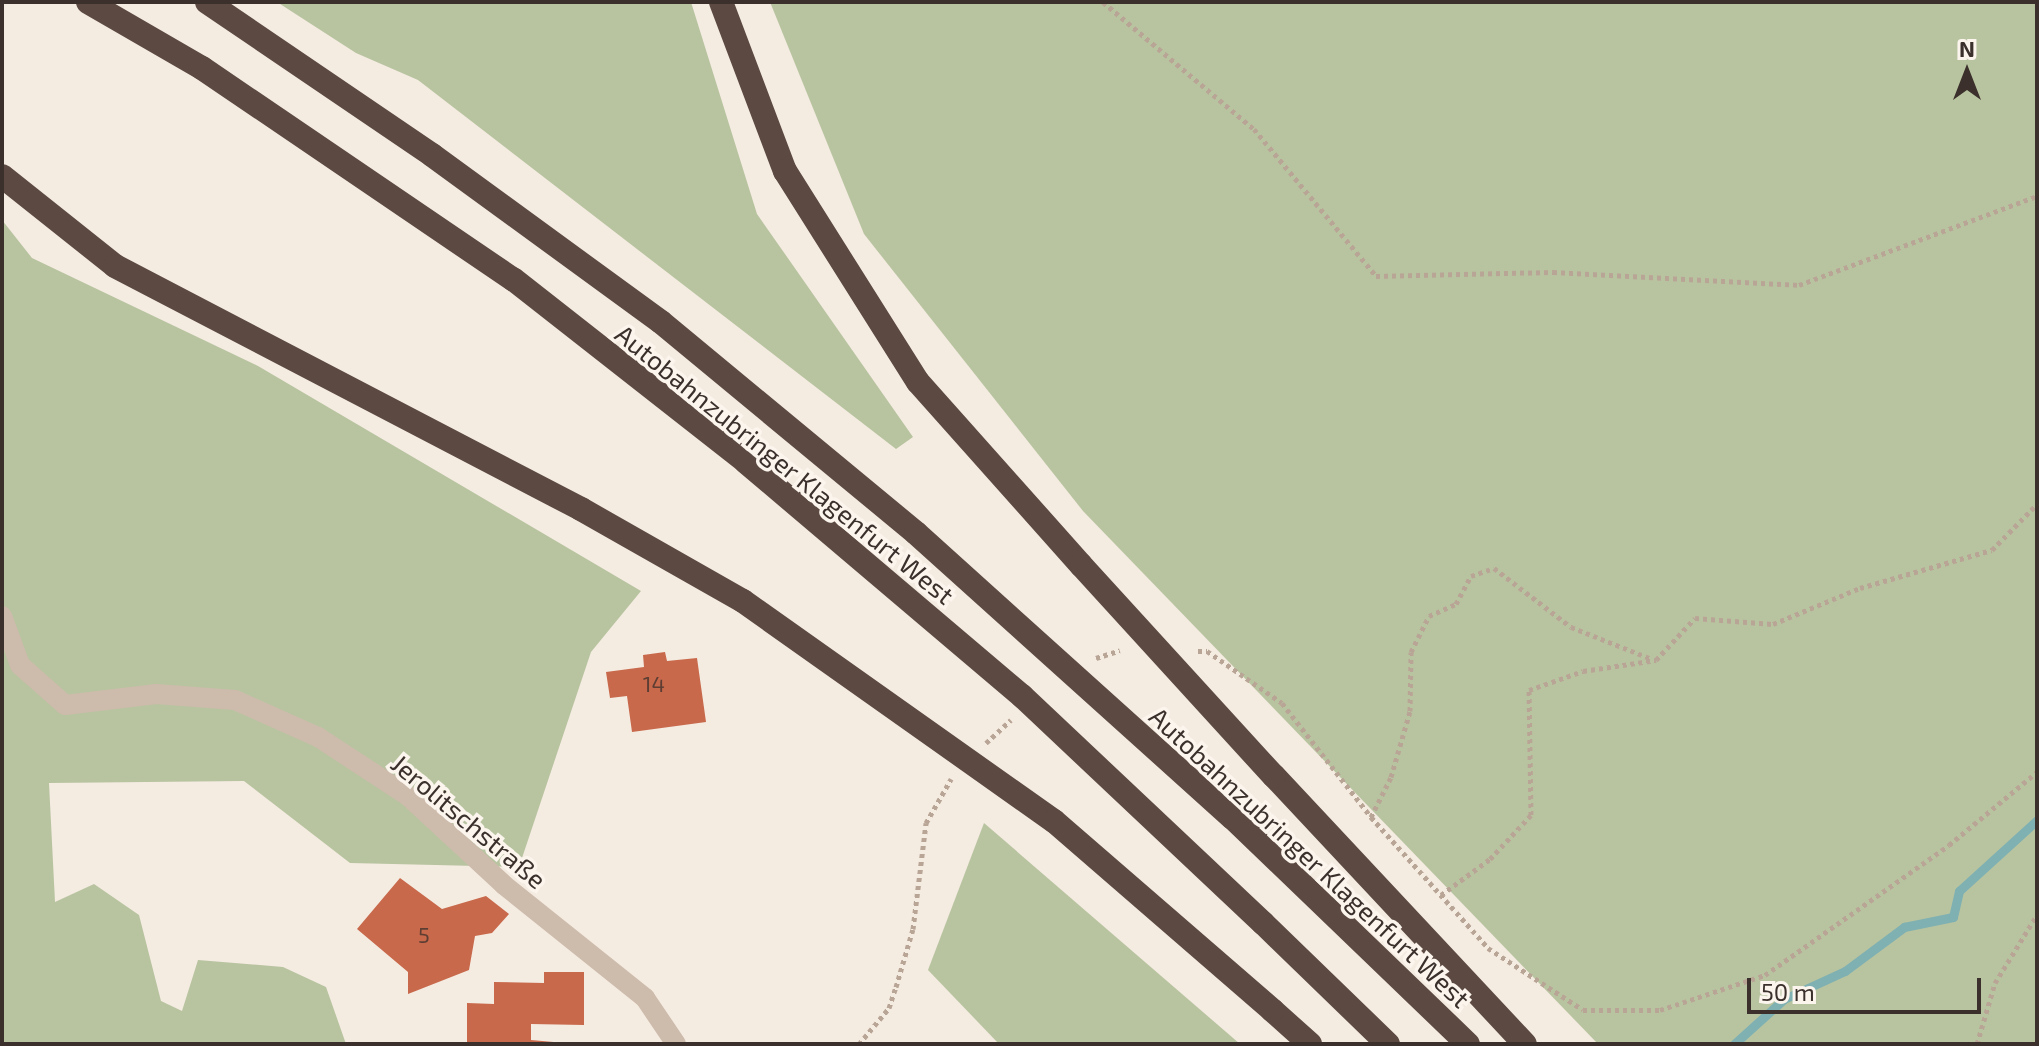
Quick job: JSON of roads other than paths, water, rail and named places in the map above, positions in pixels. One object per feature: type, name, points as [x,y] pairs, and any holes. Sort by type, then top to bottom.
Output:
[{"type":"highway","name":"Autobahnzubringer Klagenfurt West","points":[[88,2],[202,68],[513,279],[746,462],[1022,696],[1388,1044]]},
{"type":"highway","name":"Autobahnzubringer Klagenfurt West","points":[[207,2],[233,17],[661,322],[916,533],[1233,818],[1468,1044]]},
{"type":"highway","points":[[721,2],[785,171],[918,382],[1274,776],[1525,1044]]},
{"type":"highway","points":[[2,176],[115,266],[581,509],[743,601],[1054,821],[1310,1044]]},
{"type":"street","name":"Jerolitschstraße","points":[[2,616],[20,665],[65,705],[156,694],[235,700],[318,737],[408,796],[504,885],[645,998],[676,1044]]},
{"type":"waterway","points":[[1734,1044],[1784,999],[1845,971],[1904,927],[1953,917],[1959,891],[2037,820]]}]
